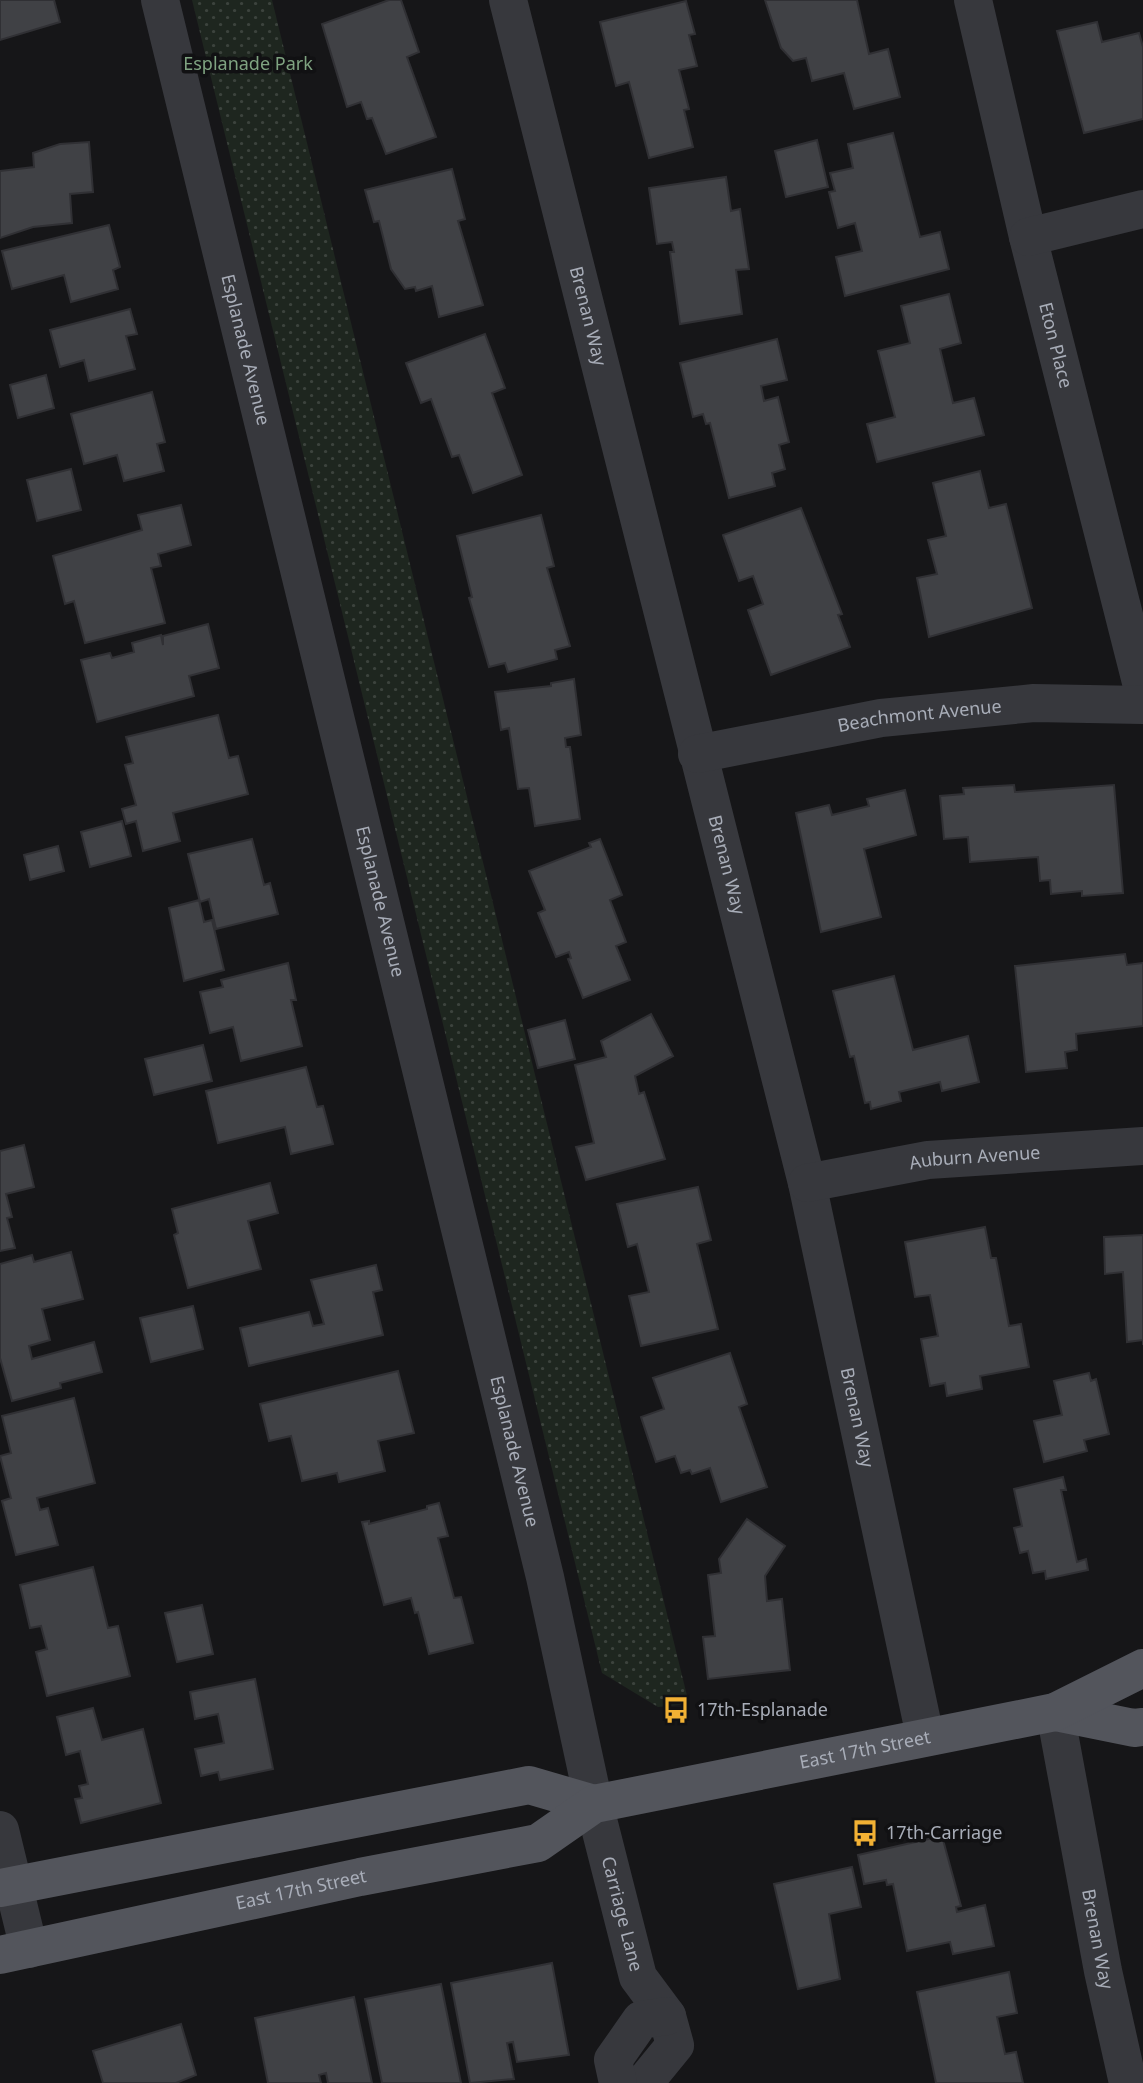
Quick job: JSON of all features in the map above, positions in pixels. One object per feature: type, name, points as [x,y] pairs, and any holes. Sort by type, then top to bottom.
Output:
[{"type":"main road","name":"East 17th Street","points":[[15,1952],[333,1883],[538,1843],[594,1804],[1055,1712],[1143,1668]]},
{"type":"main road","name":"East 17th Street","points":[[1055,1712],[1134,1728],[1143,1727]]},
{"type":"main road","name":"East 17th Street","points":[[7,1887],[529,1785],[594,1804]]},
{"type":"street","name":"Esplanade Avenue","points":[[160,0],[545,1577],[594,1804]]},
{"type":"street","name":"Brenan Way","points":[[508,0],[807,1183],[925,1736]]},
{"type":"street","name":"Eton Place","points":[[973,0],[1028,237],[1143,690]]},
{"type":"street","points":[[1028,237],[1143,209]]},
{"type":"street","name":"Beachmont Avenue","points":[[697,754],[881,718],[1034,704],[1143,705]]},
{"type":"street","name":"Auburn Avenue","points":[[807,1183],[928,1160],[1143,1146]]},
{"type":"street","name":"Brenan Way","points":[[1055,1712],[1103,1971],[1128,2083]]},
{"type":"street","name":"Carriage Lane","points":[[594,1804],[638,1977],[667,2016],[675,2045],[643,2083]]},
{"type":"street","points":[[0,1830],[15,1952]]},
{"type":"street","points":[[618,2083],[613,2060],[626,2039],[641,2020],[667,2016]]},
{"type":"green space","name":"Esplanade Park","points":[[192,0],[272,0],[689,1704],[658,1707],[602,1673]]},
{"type":"building","points":[[0,0],[54,0],[60,22],[0,40]]},
{"type":"building","points":[[389,0],[401,0],[419,52],[407,57],[436,137],[386,154],[372,118],[367,119],[361,102],[347,107],[322,24]]},
{"type":"building","points":[[765,0],[857,0],[869,54],[888,49],[900,97],[854,109],[844,73],[812,81],[806,58],[793,61],[781,48]]},
{"type":"building","points":[[686,1],[695,34],[689,35],[697,66],[679,70],[689,109],[684,110],[693,147],[649,158],[629,82],[616,86],[600,22]]},
{"type":"building","points":[[1097,22],[1102,42],[1139,33],[1143,47],[1143,119],[1084,133],[1057,31]]},
{"type":"building","points":[[893,133],[920,237],[940,232],[949,269],[845,296],[836,257],[862,251],[855,223],[838,228],[829,192],[835,191],[830,173],[853,168],[848,144]]},
{"type":"building","points":[[817,140],[828,187],[786,197],[775,151]]},
{"type":"building","points":[[89,142],[93,192],[70,194],[72,223],[33,227],[0,238],[0,171],[34,167],[33,153],[60,144]]},
{"type":"building","points":[[452,169],[465,219],[458,221],[483,305],[439,317],[432,286],[416,291],[415,287],[405,289],[391,269],[379,221],[374,222],[365,190]]},
{"type":"building","points":[[726,177],[731,211],[740,209],[749,269],[736,270],[742,314],[680,324],[670,252],[674,252],[672,242],[657,244],[649,188]]},
{"type":"building","points":[[109,225],[120,267],[113,270],[118,289],[71,302],[64,275],[12,289],[2,251]]},
{"type":"building","points":[[949,294],[961,343],[940,349],[953,403],[974,398],[984,435],[877,462],[867,424],[895,417],[878,351],[910,343],[901,306]]},
{"type":"building","points":[[130,309],[137,334],[126,336],[135,369],[89,381],[84,360],[60,367],[50,330]]},
{"type":"building","points":[[485,334],[505,388],[492,393],[522,475],[473,493],[459,455],[452,457],[431,399],[421,403],[406,363]]},
{"type":"building","points":[[777,339],[787,380],[761,386],[764,401],[778,397],[789,442],[779,445],[785,469],[772,473],[775,486],[729,498],[710,423],[706,424],[703,414],[693,417],[680,363]]},
{"type":"building","points":[[46,375],[54,408],[18,418],[10,385]]},
{"type":"building","points":[[152,392],[165,442],[157,444],[164,471],[124,481],[117,455],[84,464],[71,414]]},
{"type":"building","points":[[71,469],[81,510],[37,521],[27,480]]},
{"type":"building","points":[[980,471],[989,508],[1006,504],[1032,608],[929,637],[917,578],[937,574],[928,540],[946,536],[933,483]]},
{"type":"building","points":[[181,505],[191,545],[158,554],[161,566],[151,568],[165,623],[85,643],[74,601],[65,604],[53,556],[142,530],[138,515]]},
{"type":"building","points":[[801,508],[842,614],[838,615],[850,647],[771,675],[748,610],[763,604],[753,576],[739,581],[723,535]]},
{"type":"building","points":[[541,515],[554,566],[547,568],[570,646],[555,650],[557,659],[508,672],[505,663],[489,667],[469,598],[472,597],[457,536]]},
{"type":"building","points":[[208,624],[219,668],[189,676],[194,696],[97,722],[81,660],[110,653],[112,658],[134,652],[132,643],[161,635],[163,645],[163,636]]},
{"type":"building","points":[[574,679],[581,735],[565,738],[566,747],[570,747],[580,819],[535,826],[529,788],[518,789],[509,728],[501,730],[495,692],[551,686],[551,683]]},
{"type":"building","points":[[218,715],[229,758],[238,756],[248,794],[173,813],[180,841],[143,851],[136,821],[126,824],[122,809],[136,805],[125,765],[133,763],[126,737]]},
{"type":"building","points":[[1014,785],[1015,792],[1114,785],[1123,893],[1082,896],[1082,891],[1051,894],[1050,880],[1040,881],[1038,857],[970,862],[968,837],[944,839],[940,796],[964,794],[963,788]]},
{"type":"building","points":[[905,790],[916,835],[864,849],[881,917],[821,932],[796,813],[829,805],[832,815],[869,806],[867,799]]},
{"type":"building","points":[[122,821],[131,856],[90,867],[81,832]]},
{"type":"building","points":[[252,839],[264,885],[270,883],[278,914],[216,929],[209,899],[200,902],[188,854]]},
{"type":"building","points":[[600,839],[622,895],[610,900],[626,942],[616,946],[630,980],[583,998],[568,959],[571,958],[569,952],[556,957],[538,913],[545,910],[529,871],[591,847],[589,843]]},
{"type":"building","points":[[58,846],[64,871],[30,880],[24,855]]},
{"type":"building","points":[[199,900],[204,922],[212,920],[224,970],[184,981],[169,908]]},
{"type":"building","points":[[1125,954],[1127,965],[1143,963],[1143,1026],[1076,1034],[1077,1050],[1065,1052],[1067,1068],[1026,1072],[1015,966]]},
{"type":"building","points":[[288,963],[296,1000],[291,1000],[302,1046],[241,1061],[233,1027],[210,1033],[200,992],[223,987],[221,980]]},
{"type":"building","points":[[894,976],[913,1050],[968,1036],[979,1082],[942,1091],[940,1082],[899,1092],[901,1101],[871,1109],[870,1102],[865,1103],[854,1056],[850,1057],[833,991]]},
{"type":"building","points":[[651,1014],[673,1056],[635,1076],[639,1094],[644,1092],[665,1159],[586,1180],[576,1147],[594,1143],[575,1065],[606,1057],[601,1041]]},
{"type":"building","points":[[565,1020],[575,1059],[538,1068],[528,1030]]},
{"type":"building","points":[[203,1045],[212,1081],[154,1095],[145,1059]]},
{"type":"building","points":[[306,1067],[317,1107],[323,1106],[333,1144],[291,1154],[285,1127],[218,1143],[206,1091]]},
{"type":"building","points":[[24,1145],[34,1187],[6,1194],[12,1217],[7,1218],[15,1248],[0,1251],[0,1151]]},
{"type":"building","points":[[270,1183],[278,1213],[248,1221],[261,1269],[188,1288],[174,1235],[178,1233],[172,1209]]},
{"type":"building","points":[[698,1187],[711,1240],[697,1244],[718,1329],[641,1346],[629,1296],[649,1292],[637,1244],[628,1247],[617,1204]]},
{"type":"building","points":[[985,1227],[991,1258],[996,1258],[1009,1326],[1021,1324],[1029,1367],[980,1376],[982,1389],[947,1396],[945,1383],[930,1386],[921,1339],[938,1336],[930,1295],[915,1297],[905,1242]]},
{"type":"building","points":[[1143,1235],[1143,1340],[1127,1342],[1123,1272],[1105,1274],[1104,1237]]},
{"type":"building","points":[[71,1252],[83,1299],[42,1309],[50,1340],[29,1346],[32,1359],[94,1342],[102,1372],[60,1383],[61,1388],[12,1401],[0,1358],[0,1264],[32,1255],[34,1262]]},
{"type":"building","points":[[376,1265],[382,1290],[373,1292],[383,1335],[249,1366],[240,1328],[309,1312],[313,1326],[324,1324],[311,1280]]},
{"type":"building","points":[[193,1306],[203,1349],[151,1362],[140,1318]]},
{"type":"building","points":[[730,1353],[747,1404],[739,1407],[767,1487],[721,1502],[710,1468],[692,1474],[690,1470],[681,1473],[675,1456],[656,1462],[641,1417],[664,1409],[653,1378]]},
{"type":"building","points":[[398,1371],[414,1433],[378,1441],[385,1471],[339,1482],[337,1473],[302,1481],[291,1436],[269,1441],[260,1404]]},
{"type":"building","points":[[1089,1373],[1091,1381],[1096,1379],[1109,1434],[1084,1440],[1087,1451],[1044,1462],[1034,1421],[1062,1415],[1054,1381]]},
{"type":"building","points":[[74,1398],[95,1483],[37,1498],[40,1510],[48,1508],[58,1545],[16,1555],[2,1501],[11,1498],[0,1456],[11,1453],[2,1416]]},
{"type":"building","points":[[1063,1477],[1066,1490],[1061,1490],[1077,1562],[1086,1559],[1088,1570],[1046,1579],[1045,1571],[1033,1573],[1028,1551],[1020,1553],[1014,1528],[1022,1526],[1014,1489]]},
{"type":"building","points":[[439,1503],[448,1536],[438,1538],[454,1598],[461,1597],[473,1643],[429,1654],[418,1612],[415,1613],[411,1598],[384,1605],[362,1522],[369,1521],[369,1524],[427,1509],[427,1506]]},
{"type":"building","points":[[747,1519],[785,1546],[765,1576],[767,1601],[782,1599],[790,1670],[708,1679],[703,1637],[715,1636],[708,1575],[721,1573],[719,1559]]},
{"type":"building","points":[[93,1567],[108,1628],[118,1626],[130,1676],[47,1696],[36,1652],[47,1649],[41,1626],[30,1628],[20,1585]]},
{"type":"building","points":[[202,1605],[213,1654],[177,1662],[165,1613]]},
{"type":"building","points":[[255,1679],[273,1769],[220,1780],[218,1772],[201,1776],[195,1749],[224,1743],[218,1714],[195,1719],[190,1692]]},
{"type":"building","points":[[93,1708],[102,1740],[143,1729],[161,1803],[81,1823],[75,1799],[82,1798],[79,1786],[88,1784],[80,1751],[66,1755],[57,1717]]},
{"type":"building","points":[[942,1836],[961,1906],[956,1907],[957,1912],[985,1905],[994,1946],[953,1954],[950,1942],[907,1951],[893,1884],[887,1885],[886,1880],[864,1884],[858,1855]]},
{"type":"building","points":[[852,1867],[861,1907],[829,1914],[840,1979],[798,1989],[774,1884]]},
{"type":"building","points":[[552,1963],[569,2055],[517,2062],[513,2042],[507,2043],[514,2079],[470,2083],[451,1983]]},
{"type":"building","points":[[1009,1972],[1017,2013],[997,2017],[1005,2054],[1016,2052],[1023,2083],[936,2083],[917,1992]]},
{"type":"building","points":[[441,1984],[461,2083],[382,2083],[365,1999]]},
{"type":"building","points":[[354,1997],[372,2083],[328,2083],[326,2073],[319,2075],[321,2083],[268,2083],[255,2018]]},
{"type":"building","points":[[181,2024],[196,2075],[176,2083],[103,2083],[93,2051]]},
{"type":"place","name":"17th-Esplanade","points":[[676,1710]]},
{"type":"place","name":"17th-Carriage","points":[[865,1833]]}]
